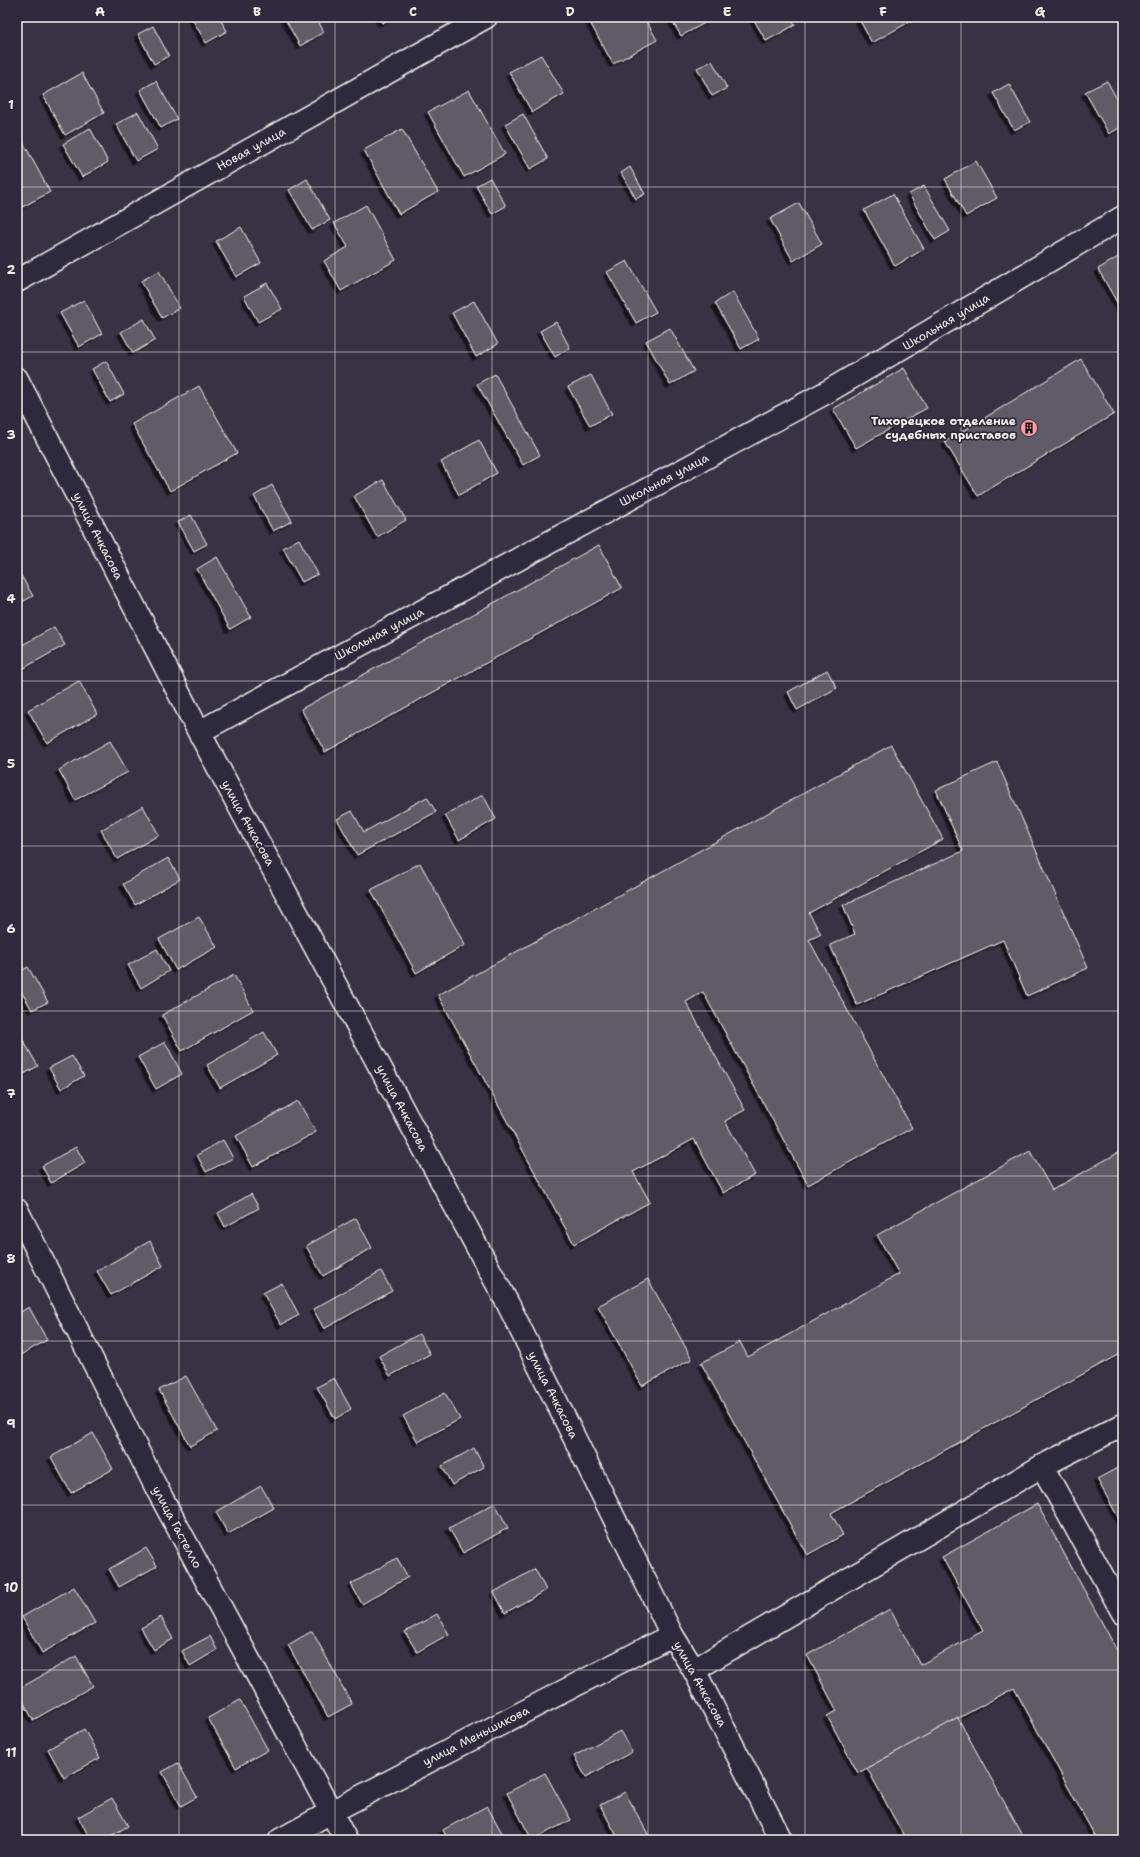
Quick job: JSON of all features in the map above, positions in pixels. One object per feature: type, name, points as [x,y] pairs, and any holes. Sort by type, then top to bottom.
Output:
[{"type":"street","name":"Новая улица","points":[[17,281],[486,17]]},
{"type":"street","name":"Школьная улица","points":[[198,732],[827,392],[1123,217]]},
{"type":"street","name":"улица Ачкасова","points":[[17,379],[198,732],[508,1304],[672,1635],[694,1670],[781,1840]]},
{"type":"street","name":"улица Гастелло","points":[[17,1210],[157,1489],[346,1840]]},
{"type":"street","points":[[694,1670],[1042,1466],[1123,1425]]},
{"type":"street","points":[[1042,1466],[1123,1613]]},
{"type":"street","name":"улица Меньшикова","points":[[280,1840],[672,1635]]},
{"type":"building","points":[[191,17],[219,17],[227,31],[206,43]]},
{"type":"building","points":[[284,17],[316,17],[324,32],[300,46]]},
{"type":"building","points":[[378,17],[394,17],[382,23]]},
{"type":"building","points":[[587,17],[644,17],[657,40],[613,64]]},
{"type":"building","points":[[670,17],[711,17],[712,19],[681,36]]},
{"type":"building","points":[[759,17],[790,17],[795,25],[766,41],[754,20]]},
{"type":"building","points":[[858,17],[918,17],[872,43]]},
{"type":"building","points":[[153,26],[169,56],[154,64],[138,34]]},
{"type":"building","points":[[541,55],[564,94],[532,112],[509,72]]},
{"type":"building","points":[[712,61],[727,88],[712,96],[697,68]]},
{"type":"building","points":[[82,73],[104,113],[65,135],[43,95]]},
{"type":"building","points":[[156,81],[177,119],[161,128],[140,90]]},
{"type":"building","points":[[1107,81],[1123,110],[1123,126],[1109,134],[1085,92]]},
{"type":"building","points":[[1009,84],[1030,122],[1014,130],[993,93]]},
{"type":"building","points":[[469,90],[505,154],[464,177],[428,112]]},
{"type":"building","points":[[138,112],[158,149],[136,161],[116,124]]},
{"type":"building","points":[[523,114],[548,159],[530,169],[505,124]]},
{"type":"building","points":[[90,128],[108,162],[82,177],[63,144]]},
{"type":"building","points":[[402,129],[438,192],[399,214],[364,150]]},
{"type":"building","points":[[17,131],[50,192],[17,210]]},
{"type":"building","points":[[976,161],[997,198],[966,216],[945,179]]},
{"type":"building","points":[[630,167],[645,194],[636,199],[621,173]]},
{"type":"building","points":[[490,178],[506,206],[492,214],[476,186]]},
{"type":"building","points":[[307,179],[330,220],[312,230],[289,190]]},
{"type":"building","points":[[924,186],[950,231],[935,240],[909,194]]},
{"type":"building","points":[[893,194],[924,249],[895,266],[864,210]]},
{"type":"building","points":[[799,203],[822,244],[793,261],[770,219]]},
{"type":"building","points":[[366,205],[396,260],[341,291],[324,261],[348,247],[334,223]]},
{"type":"building","points":[[241,227],[261,263],[236,277],[216,241]]},
{"type":"building","points":[[1123,254],[1123,313],[1098,269]]},
{"type":"building","points":[[627,261],[656,312],[636,323],[607,272]]},
{"type":"building","points":[[159,271],[180,308],[162,318],[141,281]]},
{"type":"building","points":[[267,283],[282,309],[258,322],[244,296]]},
{"type":"building","points":[[733,292],[759,339],[741,349],[715,303]]},
{"type":"building","points":[[84,300],[102,334],[79,347],[60,313]]},
{"type":"building","points":[[474,301],[498,344],[476,357],[452,313]]},
{"type":"building","points":[[144,319],[155,340],[133,353],[121,332]]},
{"type":"building","points":[[556,322],[570,348],[555,357],[540,331]]},
{"type":"building","points":[[670,328],[694,371],[670,385],[646,341]]},
{"type":"building","name":"Тихорецкое отделение судебных приставов","points":[[1081,359],[1114,414],[978,496],[945,442]]},
{"type":"building","points":[[106,361],[124,394],[110,402],[92,369]]},
{"type":"building","points":[[904,368],[927,408],[856,448],[833,409]]},
{"type":"building","points":[[495,374],[540,455],[523,465],[477,384]]},
{"type":"building","points":[[591,375],[612,414],[590,426],[568,387]]},
{"type":"building","points":[[199,386],[237,453],[170,491],[132,424]]},
{"type":"building","points":[[479,440],[497,473],[459,495],[441,462]]},
{"type":"building","points":[[383,480],[406,520],[377,537],[354,496]]},
{"type":"building","points":[[272,485],[292,521],[273,531],[254,496]]},
{"type":"building","points":[[191,515],[207,544],[194,551],[178,522]]},
{"type":"building","points":[[299,539],[318,574],[302,582],[283,548]]},
{"type":"building","points":[[599,545],[622,588],[325,752],[301,709]]},
{"type":"building","points":[[217,557],[251,617],[230,629],[197,569]]},
{"type":"building","points":[[17,569],[33,596],[17,605]]},
{"type":"building","points":[[54,627],[65,645],[17,672],[17,648]]},
{"type":"building","points":[[827,670],[837,688],[797,710],[788,692]]},
{"type":"building","points":[[79,681],[97,714],[47,743],[28,710]]},
{"type":"building","points":[[110,741],[128,772],[75,800],[59,770]]},
{"type":"building","points":[[891,745],[943,839],[809,913],[821,934],[809,940],[912,1128],[808,1185],[703,992],[686,1002],[745,1110],[725,1121],[755,1175],[723,1193],[694,1139],[633,1172],[650,1202],[574,1244],[438,995]]},
{"type":"building","points":[[997,762],[1088,968],[1027,996],[1003,940],[857,1005],[830,945],[855,934],[843,905],[963,851],[936,790]]},
{"type":"building","points":[[483,795],[496,819],[459,840],[445,815]]},
{"type":"building","points":[[427,797],[436,812],[357,855],[337,819],[352,811],[364,832]]},
{"type":"building","points":[[143,806],[159,835],[117,859],[101,830]]},
{"type":"building","points":[[168,858],[180,879],[135,905],[123,884]]},
{"type":"building","points":[[420,863],[465,945],[416,973],[371,890]]},
{"type":"building","points":[[199,917],[217,947],[176,970],[159,939]]},
{"type":"building","points":[[157,949],[169,971],[141,988],[128,965]]},
{"type":"building","points":[[28,967],[48,1002],[32,1010],[17,984],[17,973]]},
{"type":"building","points":[[234,975],[253,1010],[182,1051],[162,1015]]},
{"type":"building","points":[[264,1032],[277,1055],[220,1088],[207,1065]]},
{"type":"building","points":[[20,1035],[38,1066],[17,1078],[17,1037]]},
{"type":"building","points":[[165,1042],[182,1074],[156,1089],[138,1057]]},
{"type":"building","points":[[72,1056],[84,1076],[61,1089],[49,1068]]},
{"type":"building","points":[[298,1101],[316,1132],[253,1167],[236,1136]]},
{"type":"building","points":[[223,1140],[233,1158],[206,1172],[197,1155]]},
{"type":"building","points":[[76,1147],[85,1163],[51,1183],[42,1166]]},
{"type":"building","points":[[1123,1150],[1123,1352],[831,1513],[843,1535],[807,1555],[701,1363],[740,1342],[748,1357],[899,1274],[877,1235],[1030,1151],[1052,1190]]},
{"type":"building","points":[[251,1194],[259,1208],[225,1227],[218,1213]]},
{"type":"building","points":[[356,1218],[372,1248],[323,1276],[306,1246]]},
{"type":"building","points":[[150,1241],[163,1266],[111,1295],[97,1271]]},
{"type":"building","points":[[381,1271],[392,1291],[324,1329],[313,1309]]},
{"type":"building","points":[[648,1279],[692,1359],[642,1386],[598,1306]]},
{"type":"building","points":[[282,1283],[299,1315],[281,1325],[263,1293]]},
{"type":"building","points":[[29,1307],[47,1340],[17,1357],[17,1314]]},
{"type":"building","points":[[419,1334],[430,1354],[390,1376],[379,1356]]},
{"type":"building","points":[[186,1376],[217,1431],[190,1446],[159,1390]]},
{"type":"building","points":[[334,1378],[351,1409],[335,1419],[317,1387]]},
{"type":"building","points":[[445,1393],[460,1419],[418,1442],[403,1416]]},
{"type":"building","points":[[93,1433],[113,1469],[71,1493],[51,1457]]},
{"type":"building","points":[[474,1448],[484,1467],[452,1485],[442,1466]]},
{"type":"building","points":[[1123,1465],[1123,1526],[1097,1479]]},
{"type":"building","points":[[261,1486],[274,1508],[228,1534],[216,1512]]},
{"type":"building","points":[[495,1503],[508,1528],[463,1553],[449,1528]]},
{"type":"building","points":[[1037,1504],[1123,1661],[1123,1840],[1097,1840],[1014,1688],[858,1773],[827,1716],[837,1711],[807,1655],[890,1609],[920,1665],[983,1631],[942,1557]]},
{"type":"building","points":[[146,1548],[157,1566],[119,1587],[109,1569]]},
{"type":"building","points":[[397,1558],[408,1577],[362,1604],[351,1584]]},
{"type":"building","points":[[535,1569],[546,1590],[505,1613],[494,1592]]},
{"type":"building","points":[[74,1587],[95,1623],[42,1653],[22,1617]]},
{"type":"building","points":[[437,1614],[449,1634],[417,1652],[405,1632]]},
{"type":"building","points":[[161,1617],[173,1639],[154,1650],[141,1628]]},
{"type":"building","points":[[312,1631],[352,1704],[328,1717],[288,1645]]},
{"type":"building","points":[[210,1636],[217,1650],[190,1666],[182,1651]]},
{"type":"building","points":[[76,1656],[93,1686],[33,1720],[17,1690]]},
{"type":"building","points":[[240,1700],[268,1750],[236,1768],[208,1718]]},
{"type":"building","points":[[958,1718],[1025,1840],[906,1840],[867,1768]]},
{"type":"building","points":[[84,1729],[100,1758],[64,1778],[48,1749]]},
{"type":"building","points":[[620,1731],[632,1752],[586,1777],[574,1756]]},
{"type":"building","points":[[178,1763],[197,1797],[181,1806],[162,1772]]},
{"type":"building","points":[[545,1773],[571,1820],[532,1840],[507,1793]]},
{"type":"building","points":[[625,1792],[649,1836],[641,1840],[619,1840],[600,1805]]},
{"type":"building","points":[[112,1798],[128,1826],[104,1840],[91,1840],[78,1817]]},
{"type":"building","points":[[487,1806],[506,1840],[448,1840],[443,1830]]},
{"type":"place","name":"Тихорецкое отделение судебных приставов","points":[[1029,428]]}]
